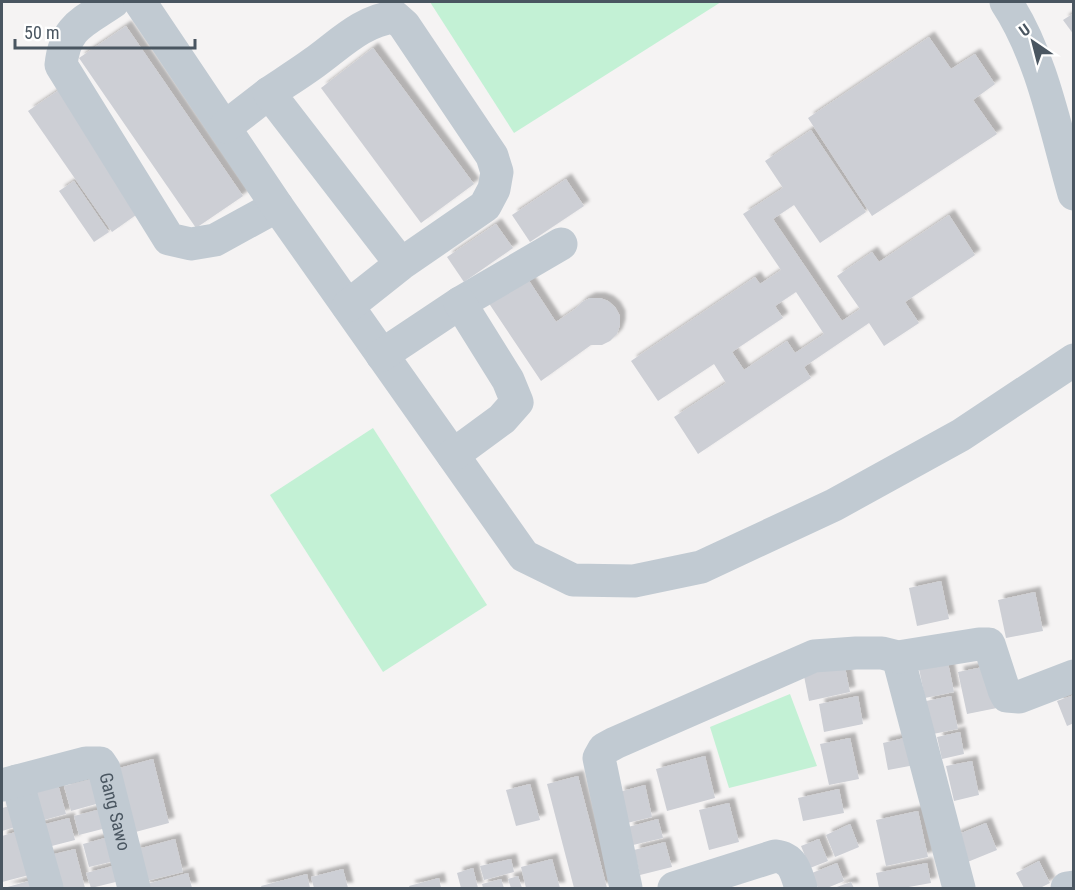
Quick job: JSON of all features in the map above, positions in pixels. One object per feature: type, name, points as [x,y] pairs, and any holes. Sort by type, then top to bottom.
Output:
[{"type":"street","points":[[113,2],[71,32],[63,48],[61,65],[170,239],[191,244],[215,240],[277,206]]},
{"type":"street","points":[[140,2],[277,206],[524,556],[573,580],[634,581],[701,567],[834,505],[962,435],[1074,360]]},
{"type":"street","points":[[1006,2],[1032,54],[1074,194]]},
{"type":"street","points":[[225,127],[365,25],[380,18],[395,17],[404,25],[492,156],[497,172],[494,189],[485,206],[401,264],[348,306]]},
{"type":"street","points":[[269,93],[401,264]]},
{"type":"street","points":[[382,355],[460,303],[561,244]]},
{"type":"street","points":[[453,455],[502,419],[517,402],[508,380],[460,303]]},
{"type":"street","points":[[626,888],[599,758],[604,749],[814,656],[882,653],[898,657],[980,644],[989,645],[1004,690],[1011,698],[1074,676]]},
{"type":"street","points":[[898,657],[959,888]]},
{"type":"street","name":"Gang Sawo","points":[[9,783],[86,763],[100,763],[104,769],[134,888]]},
{"type":"street","points":[[9,783],[47,888]]},
{"type":"street","points":[[674,888],[775,856],[784,857],[790,861],[795,868],[801,888]]},
{"type":"street","points":[[1067,888],[1074,887]]},
{"type":"green space","points":[[430,2],[721,2],[514,133]]},
{"type":"green space","points":[[373,428],[487,605],[383,672],[270,495]]},
{"type":"green space","points":[[790,694],[817,766],[729,788],[710,727]]},
{"type":"building","points":[[1074,13],[1074,35],[1063,20]]},
{"type":"building","points":[[126,26],[243,196],[196,228],[79,58]]},
{"type":"building","points":[[929,37],[951,69],[975,54],[995,84],[973,100],[997,134],[872,216],[808,118]]},
{"type":"building","points":[[373,48],[474,184],[421,223],[321,88]]},
{"type":"building","points":[[59,90],[143,210],[112,232],[28,111]]},
{"type":"building","points":[[811,130],[866,212],[820,243],[794,205],[773,219],[842,321],[860,309],[837,276],[872,252],[879,262],[949,215],[975,255],[905,302],[919,323],[884,346],[869,323],[804,367],[811,378],[698,454],[674,417],[726,383],[714,364],[658,401],[631,361],[755,277],[760,284],[781,270],[743,214],[783,188],[765,161]],"holes":[[[796,292],[824,334],[795,353],[787,341],[744,370],[732,352],[783,318],[775,306]]]},
{"type":"building","points":[[566,179],[584,206],[530,242],[512,215]]},
{"type":"building","points":[[74,181],[109,232],[94,242],[59,191]]},
{"type":"building","points":[[496,224],[513,248],[464,282],[447,257]]},
{"type":"building","points":[[522,270],[556,322],[582,302],[590,298],[600,298],[615,307],[620,316],[617,334],[602,345],[591,345],[541,381],[484,296]]},
{"type":"building","points":[[941,581],[949,619],[917,626],[909,588]]},
{"type":"building","points":[[1035,592],[1043,631],[1006,638],[998,600]]},
{"type":"building","points":[[946,653],[954,692],[925,698],[917,659]]},
{"type":"building","points":[[844,662],[850,692],[809,701],[803,671]]},
{"type":"building","points":[[988,666],[997,708],[967,714],[958,672]]},
{"type":"building","points":[[1074,695],[1074,723],[1067,726],[1057,701]]},
{"type":"building","points":[[858,696],[863,724],[824,732],[819,704]]},
{"type":"building","points":[[951,696],[958,729],[933,734],[926,701]]},
{"type":"building","points":[[960,732],[964,754],[942,759],[937,737]]},
{"type":"building","points":[[909,737],[915,765],[888,770],[883,743]]},
{"type":"building","points":[[850,738],[859,779],[829,785],[820,744]]},
{"type":"building","points":[[705,756],[715,798],[667,811],[656,769]]},
{"type":"building","points":[[153,759],[169,823],[128,834],[112,770]]},
{"type":"building","points":[[972,761],[979,795],[954,801],[946,766]]},
{"type":"building","points":[[578,776],[607,888],[574,888],[547,784]]},
{"type":"building","points":[[100,777],[107,801],[71,811],[64,786]]},
{"type":"building","points":[[58,784],[66,814],[33,823],[25,792]]},
{"type":"building","points":[[530,784],[540,820],[516,826],[506,790]]},
{"type":"building","points":[[645,785],[652,817],[627,823],[619,792]]},
{"type":"building","points":[[839,789],[844,813],[803,821],[798,798]]},
{"type":"building","points":[[729,803],[739,842],[709,850],[699,810]]},
{"type":"building","points":[[14,805],[19,826],[2,831],[2,808]]},
{"type":"building","points":[[109,807],[114,826],[79,835],[74,816]]},
{"type":"building","points":[[918,811],[928,857],[886,866],[876,820]]},
{"type":"building","points":[[69,818],[75,840],[40,849],[34,827]]},
{"type":"building","points":[[658,819],[663,838],[633,845],[628,827]]},
{"type":"building","points":[[986,823],[997,850],[965,863],[954,836]]},
{"type":"building","points":[[850,824],[859,847],[835,857],[826,835]]},
{"type":"building","points":[[22,830],[33,874],[2,882],[2,836]]},
{"type":"building","points":[[116,835],[123,859],[89,867],[83,844]]},
{"type":"building","points":[[175,839],[183,872],[142,882],[134,850]]},
{"type":"building","points":[[819,839],[828,861],[810,868],[801,846]]},
{"type":"building","points":[[665,842],[672,867],[640,875],[634,850]]},
{"type":"building","points":[[75,849],[85,888],[50,888],[42,857]]},
{"type":"building","points":[[511,859],[514,872],[484,880],[480,866]]},
{"type":"building","points":[[552,859],[560,888],[526,888],[521,867]]},
{"type":"building","points":[[1039,861],[1050,883],[1040,888],[1024,888],[1016,873]]},
{"type":"building","points":[[837,863],[844,881],[827,888],[818,888],[812,873]]},
{"type":"building","points":[[927,863],[931,883],[903,888],[879,888],[876,873]]},
{"type":"building","points":[[120,864],[124,880],[91,888],[86,873]]},
{"type":"building","points":[[473,868],[478,888],[461,888],[457,873]]},
{"type":"building","points":[[343,869],[348,888],[314,888],[311,877]]},
{"type":"building","points":[[188,873],[192,888],[144,888],[143,885]]},
{"type":"building","points":[[307,874],[310,888],[262,888],[261,886]]},
{"type":"building","points":[[518,876],[522,888],[511,888],[508,879]]},
{"type":"building","points":[[439,878],[441,888],[410,888],[409,886]]},
{"type":"building","points":[[36,879],[39,888],[4,888]]},
{"type":"building","points":[[501,879],[504,888],[483,888],[482,884]]},
{"type":"building","points":[[851,882],[854,888],[834,888]]}]
